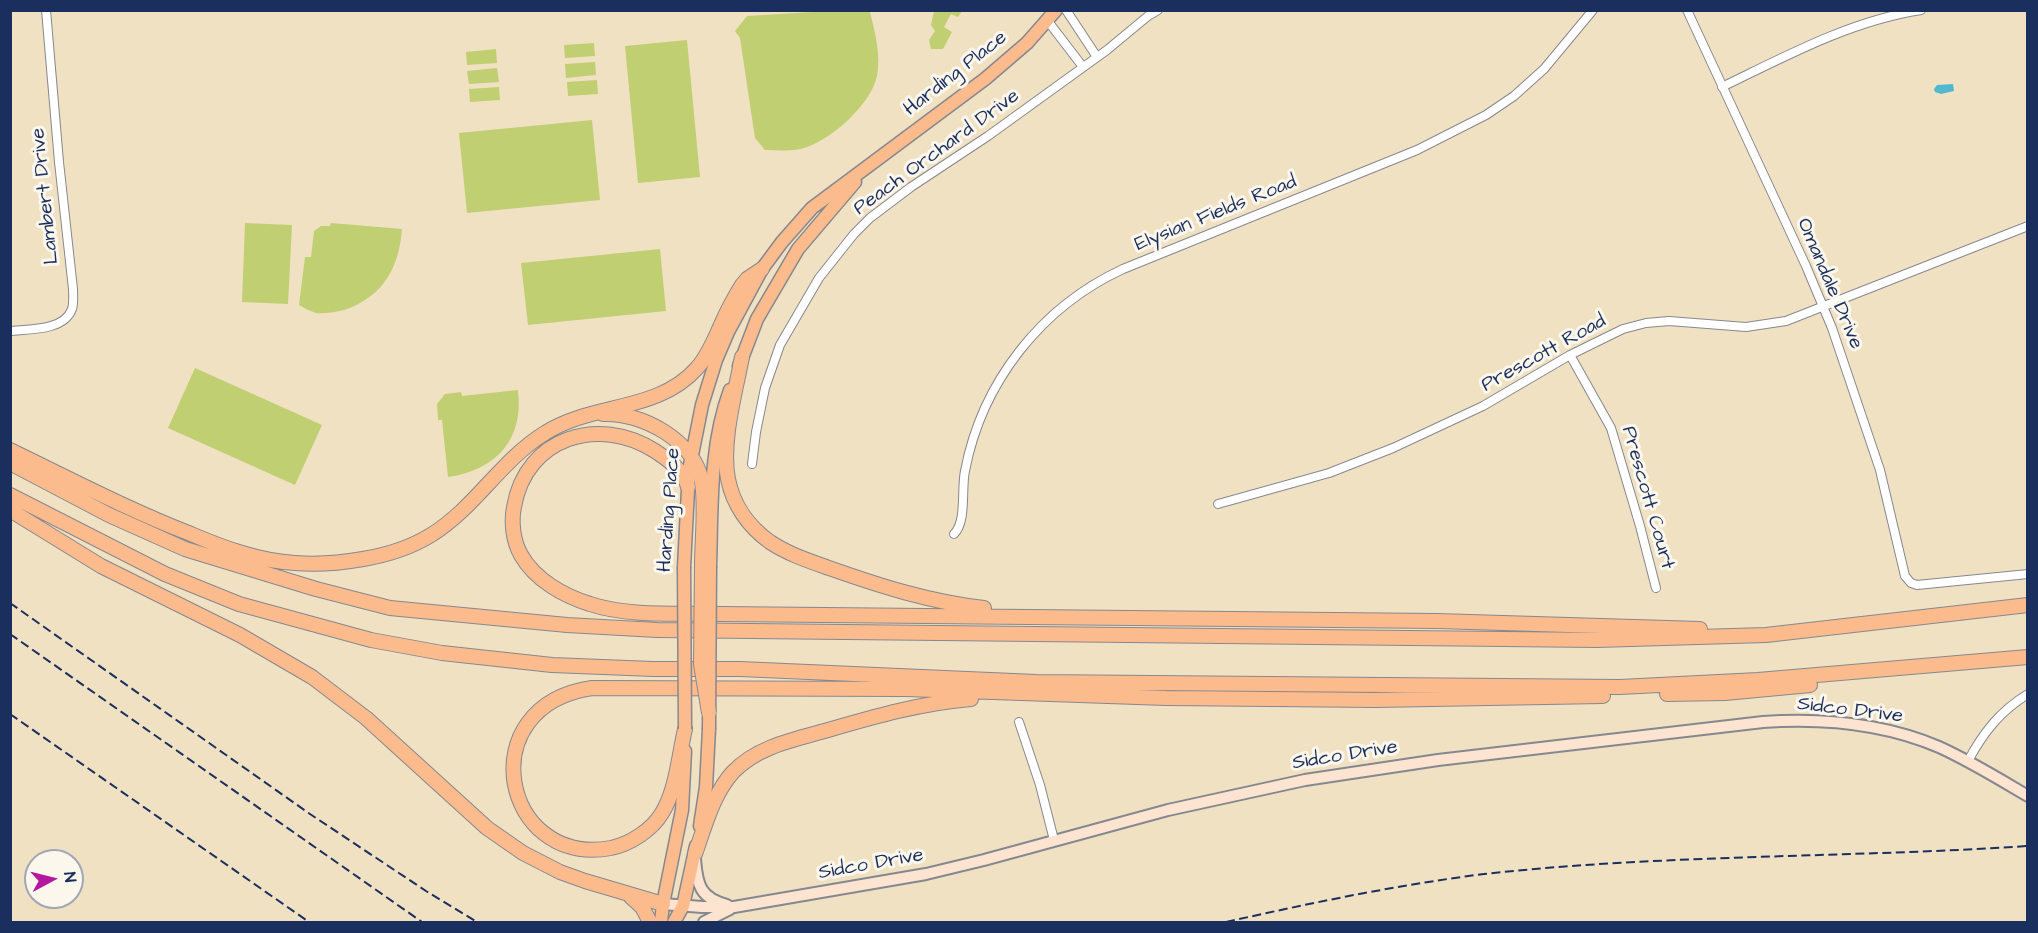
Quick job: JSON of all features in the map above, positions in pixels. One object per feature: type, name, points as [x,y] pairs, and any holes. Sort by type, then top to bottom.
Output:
[{"type":"highway","points":[[10,450],[130,509],[219,546],[249,555],[302,564],[333,564],[393,552],[432,534],[457,515],[533,440],[555,427],[583,416],[665,392],[688,377],[707,355],[742,285],[762,269]]},
{"type":"highway","points":[[742,357],[726,443],[725,466],[735,501],[749,522],[765,538],[797,556],[901,592],[940,602],[1048,617]]},
{"type":"highway","points":[[583,416],[611,414],[642,420],[669,435],[698,469],[702,483],[706,566],[701,664],[709,713]]},
{"type":"highway","points":[[688,487],[681,473],[669,461],[635,440],[602,432],[573,437],[547,452],[533,465],[523,479],[515,498],[513,512],[513,530],[517,547],[530,568],[553,587],[582,602],[615,609],[722,614],[1437,621],[1712,630],[1843,627]]},
{"type":"highway","points":[[10,463],[109,515],[186,549],[316,589],[390,609],[567,625],[669,630],[1597,640],[1766,634],[2028,605]]},
{"type":"highway","points":[[10,495],[165,574],[238,604],[371,640],[442,653],[552,664],[653,669],[740,669],[1036,682],[1620,687],[1758,680],[2028,657]]},
{"type":"highway","points":[[10,510],[101,566],[240,635],[312,677],[366,718],[487,828],[511,846],[560,872],[663,904]]},
{"type":"highway","points":[[685,729],[671,793],[665,808],[658,819],[644,832],[623,844],[598,850],[582,849],[565,844],[550,837],[536,826],[521,805],[516,790],[513,767],[514,751],[522,732],[534,714],[545,704],[566,693],[582,689],[624,686],[906,689],[1166,698],[1375,700],[1725,693],[1901,677],[1992,660]]},
{"type":"highway","points":[[695,854],[723,785],[740,765],[762,750],[921,705],[952,700],[1033,694]]},
{"type":"highway","points":[[627,894],[642,907],[650,922]]},
{"type":"main road","name":"Harding Place","points":[[661,922],[682,810],[685,729],[684,567],[691,459],[702,405],[716,360],[734,318],[762,269],[812,208],[986,79],[1027,44],[1056,10]]},
{"type":"main road","name":"Harding Place","points":[[706,566],[716,449],[728,395],[742,357],[758,319],[798,249],[874,160]]},
{"type":"main road","points":[[674,922],[683,906],[695,854],[706,787],[709,713]]},
{"type":"main road","name":"Sidco Drive","points":[[663,904],[737,907],[926,874],[1230,795],[1337,774],[1763,722],[1814,721],[1874,728],[1918,739],[1968,761],[2028,796]]},
{"type":"main road","points":[[695,854],[697,880],[704,893],[716,901],[737,907]]},
{"type":"main road","points":[[704,922],[737,907]]},
{"type":"street","name":"Lambert Drive","points":[[10,331],[48,327],[60,323],[69,315],[73,304],[46,10]]},
{"type":"street","points":[[1066,10],[1097,57]]},
{"type":"street","name":"Peach Orchard Drive","points":[[753,464],[756,432],[765,388],[780,345],[819,278],[849,239],[870,218],[911,187],[988,136],[1158,10]]},
{"type":"street","name":"Elysian Fields Road","points":[[954,534],[961,522],[964,474],[969,452],[978,425],[997,383],[1026,342],[1069,301],[1092,285],[1123,269],[1417,150],[1486,115],[1514,96],[1544,69],[1593,10]]},
{"type":"street","name":"Omandale Drive","points":[[1687,10],[1824,307],[1871,443],[1902,568],[1909,581],[1922,585],[2028,574]]},
{"type":"street","points":[[1722,87],[1849,29],[1890,16],[1921,10]]},
{"type":"street","points":[[1047,20],[1083,67]]},
{"type":"street","name":"Prescott Road","points":[[1218,504],[1329,473],[1392,448],[1483,406],[1570,355],[1614,333],[1636,325],[1682,321],[1737,327],[1786,321],[2028,226]]},
{"type":"street","name":"Prescott Court","points":[[1570,355],[1611,428],[1641,526],[1656,588]]},
{"type":"street","points":[[1968,761],[1982,735],[1996,718],[2028,694]]},
{"type":"street","points":[[1019,722],[1040,785],[1054,840]]},
{"type":"green space","points":[[846,10],[870,12],[872,20],[877,44],[878,68],[873,87],[867,98],[839,128],[817,143],[797,150],[765,150],[755,138],[740,38],[735,31],[747,16]]},
{"type":"green space","points":[[934,11],[962,11],[958,17],[951,14],[944,27],[952,32],[943,49],[931,49],[929,40],[935,31],[931,25]]},
{"type":"green space","points":[[687,40],[700,177],[638,183],[625,46]]},
{"type":"green space","points":[[594,43],[595,56],[565,58],[564,45]]},
{"type":"green space","points":[[496,49],[497,63],[467,65],[466,52]]},
{"type":"green space","points":[[595,62],[596,75],[566,78],[565,64]]},
{"type":"green space","points":[[497,68],[499,82],[469,84],[467,71]]},
{"type":"green space","points":[[597,80],[598,94],[568,96],[567,82]]},
{"type":"green space","points":[[499,87],[500,100],[470,102],[469,89]]},
{"type":"green space","points":[[592,120],[600,200],[467,213],[459,133]]},
{"type":"green space","points":[[245,223],[292,225],[288,304],[242,302]]},
{"type":"green space","points":[[331,223],[402,229],[400,243],[393,268],[379,289],[358,304],[344,310],[316,313],[299,305],[305,257],[311,257],[314,231],[321,226],[330,226]]},
{"type":"green space","points":[[660,249],[666,311],[528,325],[521,263]]},
{"type":"green space","points":[[195,368],[322,425],[295,485],[168,428]]},
{"type":"green space","points":[[518,390],[519,408],[516,423],[504,449],[480,467],[448,477],[442,420],[438,420],[437,404],[445,394],[461,392],[462,396]]},
{"type":"water","points":[[1953,84],[1954,91],[1941,94],[1935,92],[1937,85]]},
{"type":"railway","points":[[10,603],[310,814],[477,922]]},
{"type":"railway","points":[[10,634],[422,922]]},
{"type":"railway","points":[[10,714],[309,922]]},
{"type":"railway","points":[[1226,922],[1322,901],[1419,883],[1484,874],[1619,863],[2028,846]]}]
